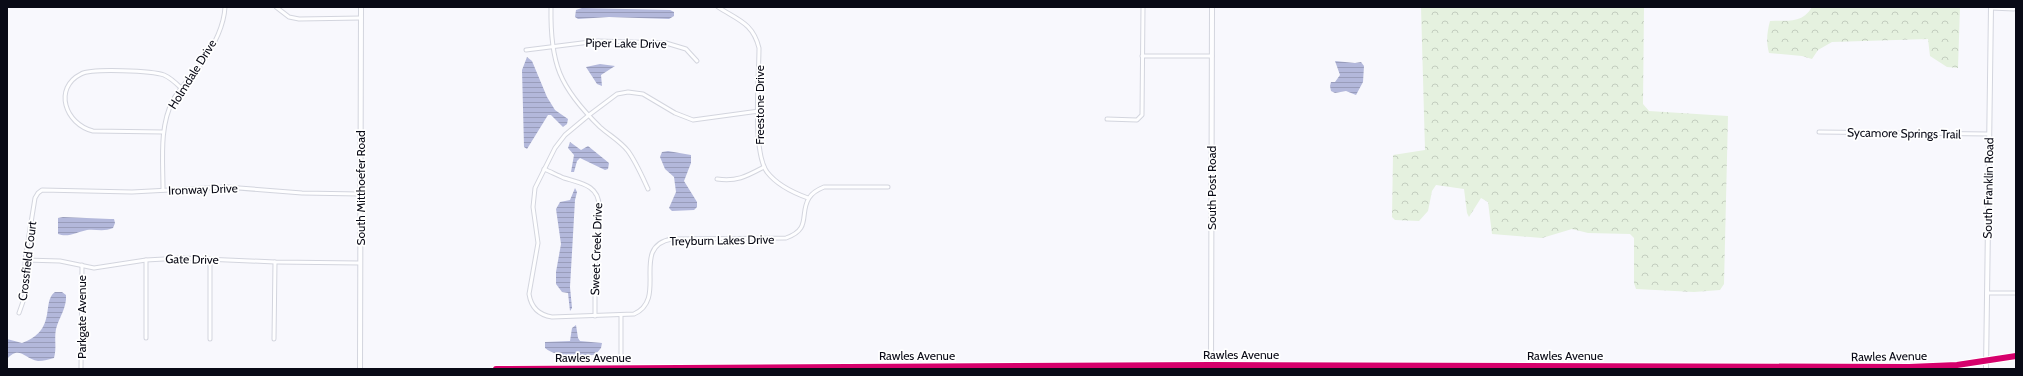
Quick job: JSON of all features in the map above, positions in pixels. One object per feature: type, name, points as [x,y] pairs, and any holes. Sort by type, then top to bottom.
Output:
[{"type":"street","name":"Holmdale Drive","points":[[163,190],[163,132],[169,109],[181,88],[207,55],[222,24],[225,7]]},
{"type":"street","points":[[276,7],[293,18],[361,18]]},
{"type":"street","name":"South Mitthoefer Road","points":[[360,369],[361,7]]},
{"type":"street","points":[[551,7],[552,46],[556,64],[563,81],[601,128],[628,150],[648,189]]},
{"type":"street","name":"Freestone Drive","points":[[718,7],[749,26],[759,48],[758,143],[761,161],[767,172],[782,185],[808,198]]},
{"type":"street","points":[[1107,119],[1137,120],[1140,119],[1142,115],[1142,7]]},
{"type":"street","name":"South Post Road","points":[[1210,367],[1212,7]]},
{"type":"street","points":[[1990,8],[2014,9],[2016,7]]},
{"type":"street","name":"South Franklin Road","points":[[1986,369],[1990,8]]},
{"type":"street","name":"Piper Lake Drive","points":[[526,50],[603,40],[667,43],[686,49],[697,61]]},
{"type":"street","points":[[1142,56],[1212,56]]},
{"type":"street","points":[[163,132],[93,131],[84,128],[70,116],[66,96],[68,86],[82,73],[103,71],[154,73],[164,75],[181,88]]},
{"type":"street","points":[[544,169],[558,143],[589,115],[617,94],[628,92],[643,94],[675,113],[694,120],[759,111]]},
{"type":"street","name":"Sycamore Springs Trail","points":[[1819,132],[1989,134]]},
{"type":"street","points":[[718,178],[730,181],[764,167]]},
{"type":"street","name":"Treyburn Lakes Drive","points":[[544,169],[533,200],[538,240],[529,292],[531,301],[536,309],[543,314],[552,317],[621,316],[637,313],[647,304],[650,294],[650,257],[660,243],[672,239],[788,238],[794,235],[803,226],[808,198]]},
{"type":"street","name":"Sweet Creek Drive","points":[[544,169],[585,184],[594,191],[598,198],[595,316]]},
{"type":"street","name":"Ironway Drive","points":[[45,190],[124,192],[226,187],[302,193],[360,194]]},
{"type":"street","points":[[808,198],[824,187],[888,187]]},
{"type":"street","name":"Crossfield Court","points":[[19,313],[26,293],[25,260],[36,196],[40,191],[45,190]]},
{"type":"street","name":"Gate Drive","points":[[25,260],[57,261],[98,267],[146,260],[182,258],[274,262],[360,262]]},
{"type":"street","points":[[210,259],[210,339]]},
{"type":"street","points":[[146,260],[146,338]]},
{"type":"street","points":[[274,262],[274,339]]},
{"type":"street","name":"Parkgate Avenue","points":[[81,369],[82,265]]},
{"type":"street","points":[[1987,293],[2016,293]]},
{"type":"street","points":[[621,316],[622,368]]},
{"type":"street","name":"Rawles Avenue","points":[[496,369],[1909,367],[1944,366],[2016,356]]},
{"type":"green space","points":[[1421,7],[1644,7],[1643,104],[1649,111],[1728,116],[1724,284],[1720,290],[1694,292],[1636,289],[1634,283],[1634,238],[1630,234],[1588,233],[1572,229],[1542,238],[1492,234],[1488,202],[1481,198],[1469,217],[1467,213],[1464,189],[1436,185],[1432,191],[1428,211],[1419,221],[1395,220],[1392,217],[1393,155],[1425,150]]},
{"type":"green space","points":[[1812,7],[1960,7],[1958,68],[1947,67],[1930,56],[1928,39],[1832,42],[1818,50],[1812,59],[1802,56],[1769,53],[1767,37],[1770,21],[1789,21],[1799,19]]},
{"type":"water","points":[[582,8],[670,10],[674,12],[674,16],[669,19],[609,17],[578,19],[575,17],[576,10]]},
{"type":"water","points":[[527,57],[532,61],[547,97],[555,110],[568,119],[567,124],[563,127],[551,115],[548,115],[527,149],[524,147],[522,70]]},
{"type":"water","points":[[1335,61],[1355,63],[1361,62],[1364,66],[1363,82],[1356,95],[1346,91],[1335,93],[1331,91],[1331,82],[1335,82],[1340,75]]},
{"type":"water","points":[[600,64],[615,66],[601,75],[602,86],[597,84],[586,67]]},
{"type":"water","points":[[570,142],[581,150],[588,146],[609,163],[608,169],[605,170],[580,158],[577,161],[574,172],[571,172],[574,155],[568,148]]},
{"type":"water","points":[[668,151],[691,155],[691,163],[684,181],[697,202],[697,207],[694,210],[672,211],[669,208],[676,192],[674,177],[665,169],[660,157],[662,152]]},
{"type":"water","points":[[575,188],[577,192],[575,200],[570,287],[572,308],[570,311],[568,293],[562,292],[556,284],[556,272],[561,244],[556,209],[560,202],[570,200]]},
{"type":"water","points":[[58,218],[114,219],[115,223],[113,228],[110,229],[87,230],[69,235],[62,235],[58,234]]},
{"type":"water","points":[[55,292],[62,292],[66,295],[66,300],[56,329],[54,358],[38,361],[22,354],[15,353],[7,359],[7,339],[22,343],[40,331],[45,324],[49,302]]},
{"type":"water","points":[[576,325],[578,338],[580,341],[602,343],[601,348],[596,354],[569,356],[555,353],[545,348],[545,342],[570,341],[572,328]]},
{"type":"cycle path","points":[[496,369],[1211,365],[1909,367],[1957,365],[2016,356]]}]
